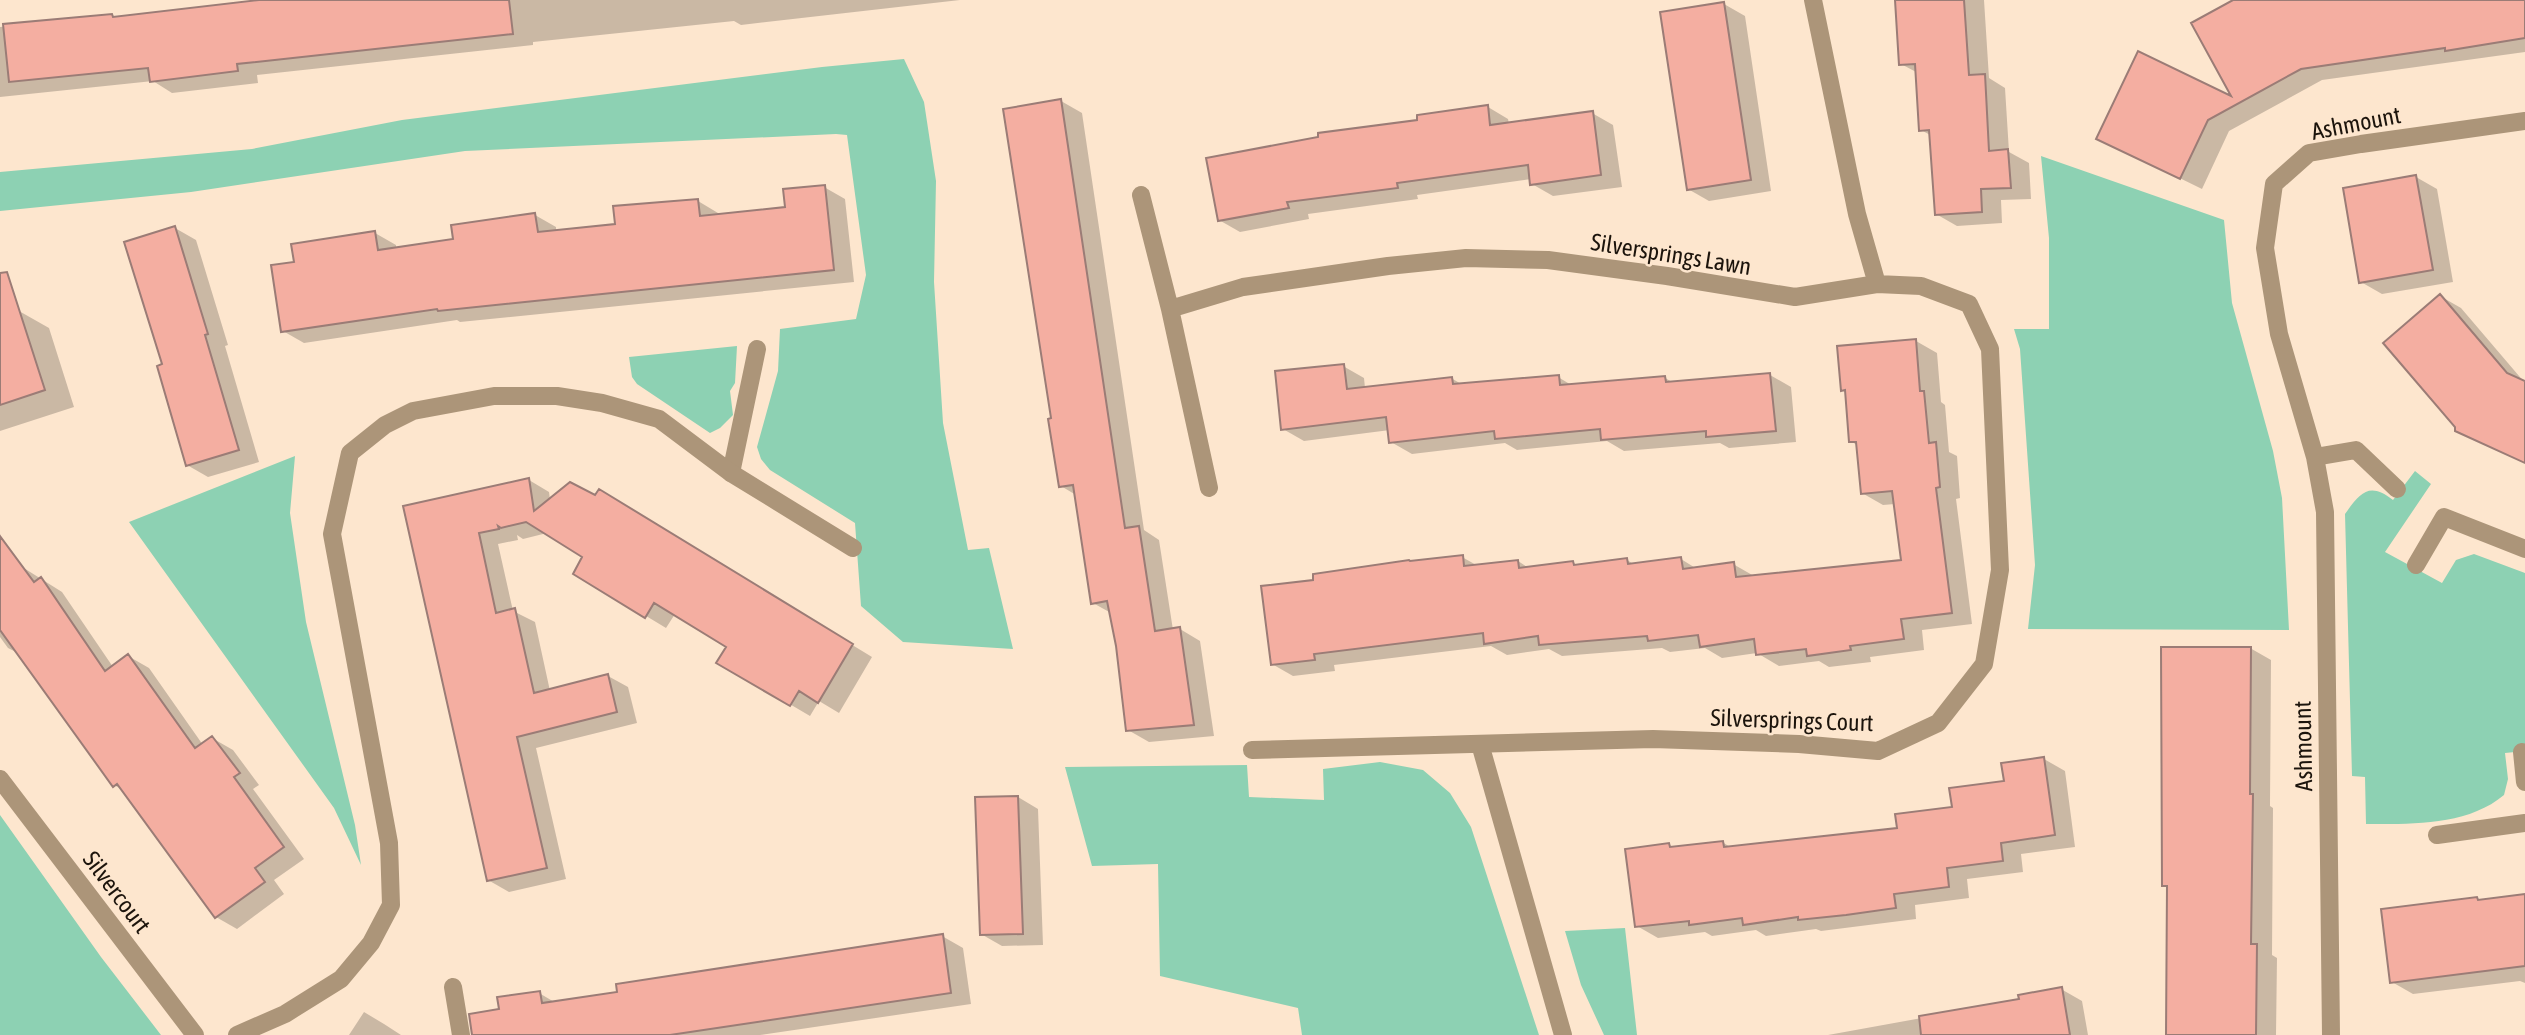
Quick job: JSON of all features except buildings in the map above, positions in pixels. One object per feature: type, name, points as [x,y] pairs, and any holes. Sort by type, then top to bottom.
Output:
[{"type":"street","points":[[1813,0],[1857,214],[1877,284]]},
{"type":"street","name":"Ashmount","points":[[2331,1035],[2325,512],[2315,457],[2279,334],[2265,248],[2274,184],[2309,153],[2525,121]]},
{"type":"street","points":[[1141,195],[1170,309],[1209,488]]},
{"type":"street","name":"Silversprings Lawn","points":[[1170,309],[1243,287],[1388,266],[1466,258],[1548,260],[1795,297],[1877,284]]},
{"type":"street","name":"Silversprings Court","points":[[1252,750],[1653,739],[1800,744],[1878,751],[1938,723],[1984,664],[2000,570],[1990,349],[1969,304],[1921,286],[1877,284]]},
{"type":"street","points":[[731,472],[757,349]]},
{"type":"street","points":[[237,1035],[285,1014],[341,979],[371,943],[391,905],[389,843],[332,534],[350,453],[385,425],[414,411],[494,396],[557,396],[602,403],[659,419],[731,472],[853,548]]},
{"type":"street","points":[[2315,457],[2356,450],[2397,489]]},
{"type":"street","points":[[2416,565],[2444,517],[2525,549]]},
{"type":"street","points":[[1480,744],[1563,1035]]},
{"type":"street","points":[[2522,752],[2525,782]]},
{"type":"street","name":"Silvercourt","points":[[0,779],[195,1035]]},
{"type":"street","points":[[2437,835],[2525,824]]},
{"type":"street","points":[[453,987],[460,1035]]},
{"type":"green space","points":[[904,59],[924,102],[936,181],[934,282],[943,423],[968,550],[989,548],[1013,649],[903,642],[861,606],[855,523],[770,470],[761,459],[757,447],[778,371],[780,329],[856,319],[866,275],[847,135],[465,151],[191,192],[0,211],[0,172],[252,149],[402,120]]},
{"type":"green space","points":[[2041,156],[2224,220],[2232,303],[2273,451],[2282,498],[2289,630],[2028,629],[2035,565],[2020,349],[2014,329],[2049,329],[2049,238]]},
{"type":"green space","points":[[737,346],[735,383],[730,391],[733,415],[720,428],[710,433],[637,384],[632,377],[629,357]]},
{"type":"green space","points":[[295,456],[290,513],[306,622],[355,825],[361,865],[334,808],[129,522]]},
{"type":"green space","points":[[2415,471],[2431,484],[2385,552],[2442,583],[2456,560],[2474,554],[2525,573],[2525,751],[2505,753],[2508,779],[2504,795],[2473,813],[2438,821],[2366,824],[2365,777],[2352,776],[2345,514],[2355,500],[2366,492],[2377,491],[2393,500]]},
{"type":"green space","points":[[1380,762],[1423,770],[1450,793],[1471,827],[1539,1035],[1302,1035],[1298,1008],[1160,976],[1158,864],[1092,866],[1065,767],[1247,765],[1249,797],[1324,800],[1323,769]]},
{"type":"green space","points":[[0,815],[101,957],[161,1035],[0,1035]]},
{"type":"green space","points":[[1625,928],[1637,1035],[1604,1035],[1581,985],[1565,931]]}]
